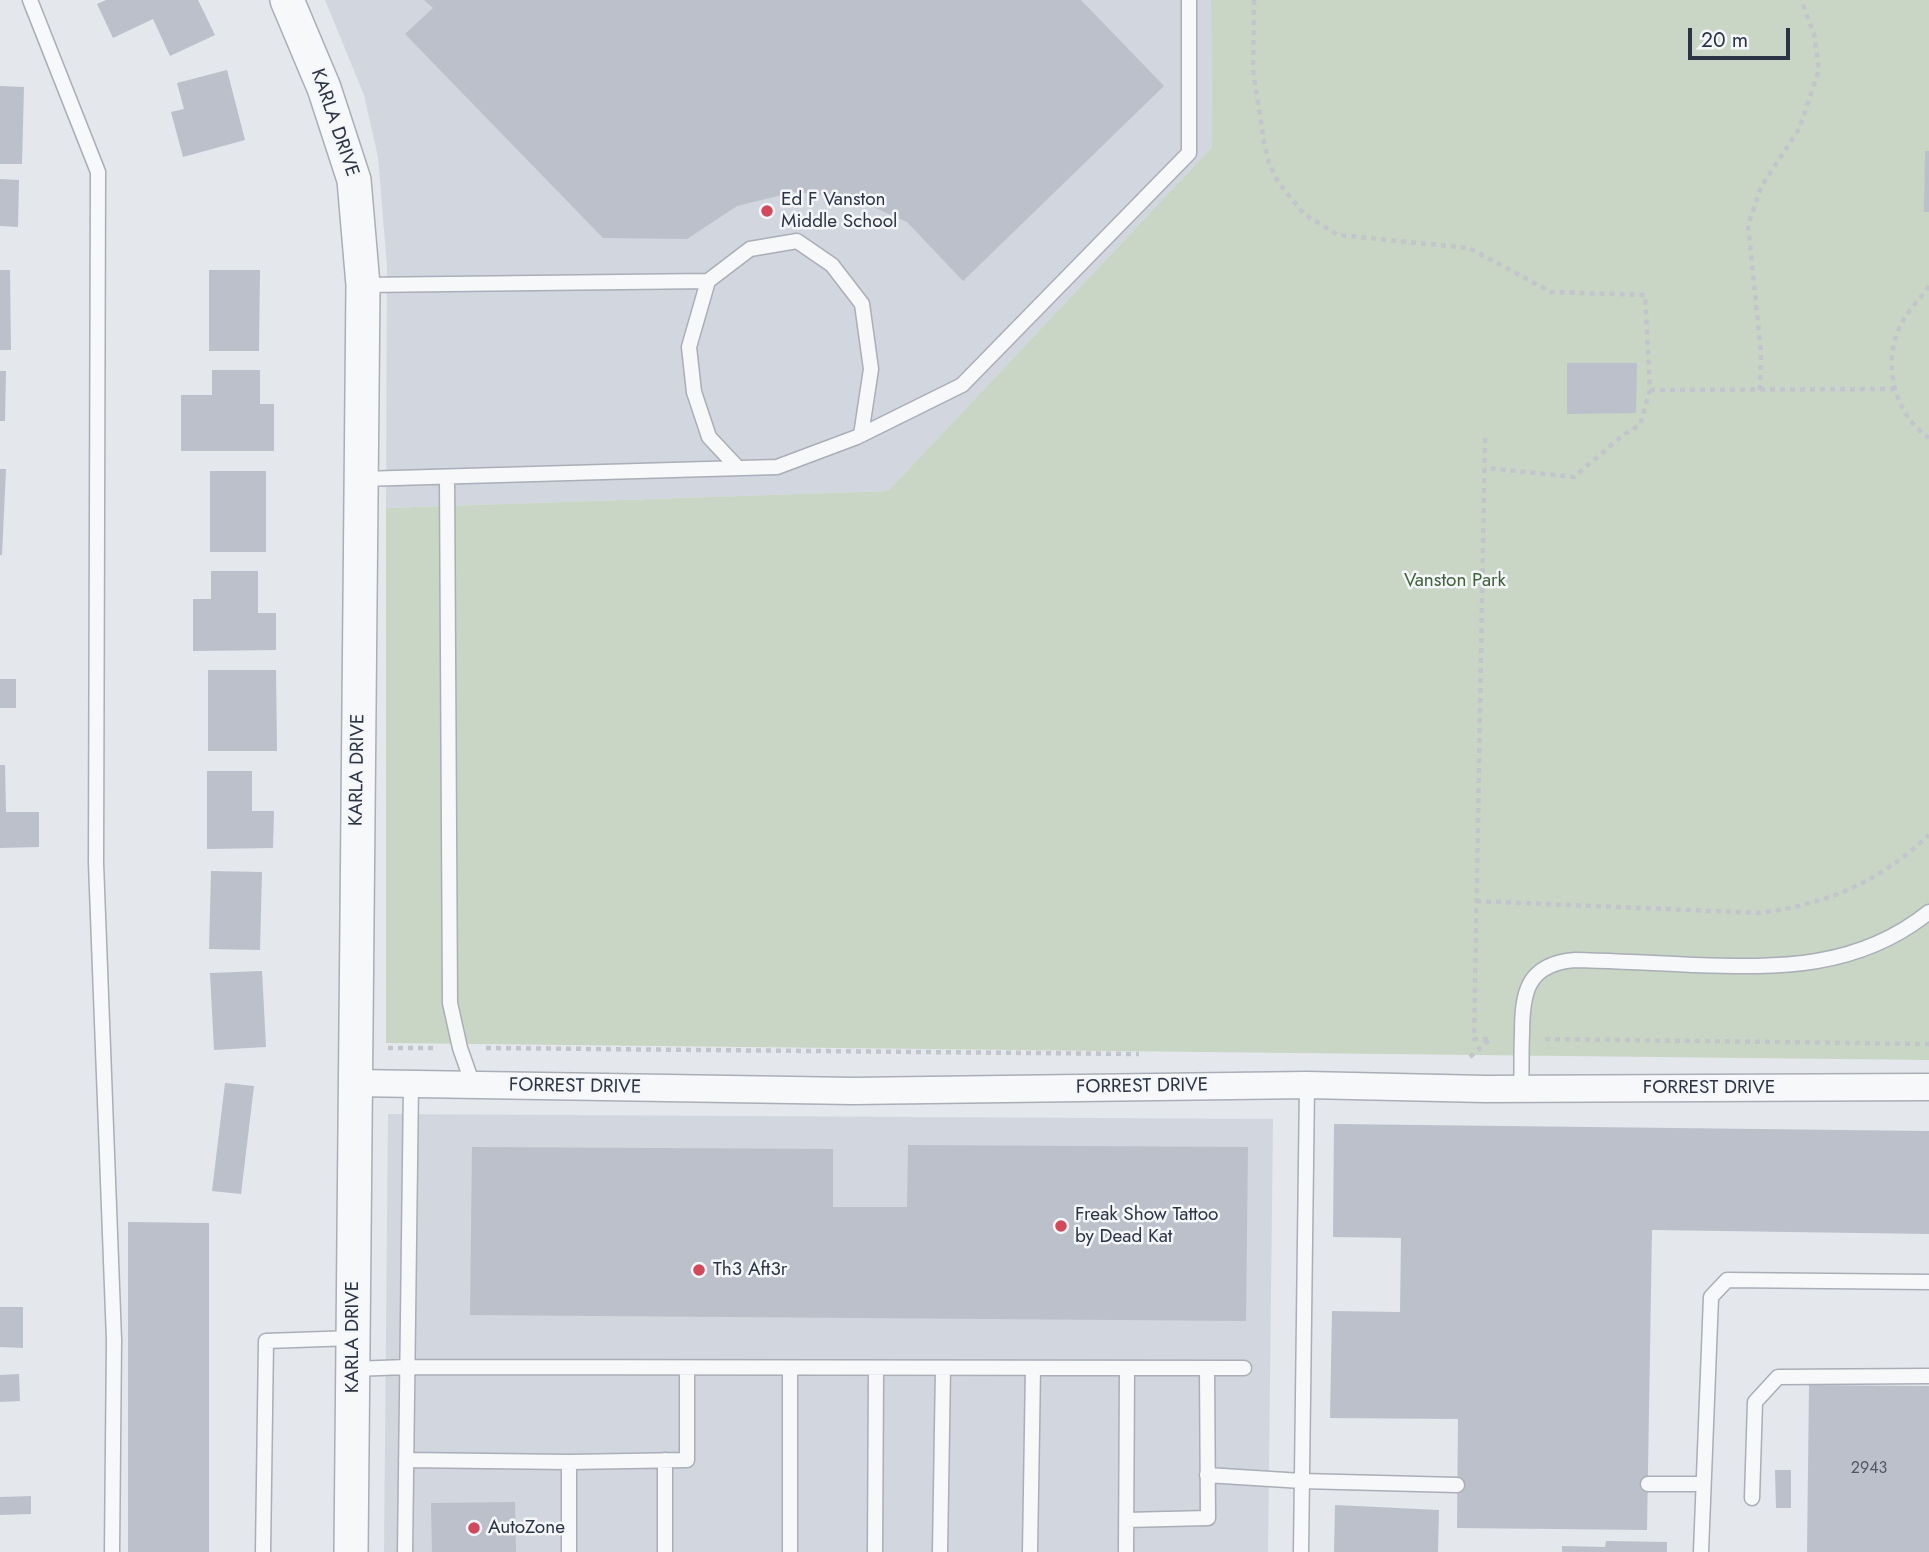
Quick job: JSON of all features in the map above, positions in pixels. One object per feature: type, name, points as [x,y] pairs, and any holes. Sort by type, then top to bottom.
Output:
[{"type":"street","name":"KARLA DRIVE","points":[[287,0],[324,88],[354,180],[363,285],[352,1552]]},
{"type":"street","name":"FORREST DRIVE","points":[[355,1083],[853,1091],[1307,1085],[1521,1089],[1929,1087]]},
{"type":"lane","points":[[30,0],[98,172],[96,863],[114,1340],[112,1552]]},
{"type":"lane","points":[[361,479],[778,467],[861,435],[962,385],[1189,153],[1189,0]]},
{"type":"lane","points":[[363,285],[708,281],[750,249],[797,241],[832,265],[862,304],[871,369],[861,435]]},
{"type":"lane","points":[[708,281],[689,348],[694,392],[709,437],[738,468]]},
{"type":"lane","points":[[447,477],[450,1003],[460,1048],[473,1085]]},
{"type":"lane","points":[[1521,1089],[1525,993],[1532,978],[1544,967],[1559,961],[1575,960],[1752,967],[1803,964],[1843,956],[1871,945],[1899,932],[1929,912]]},
{"type":"lane","points":[[405,1552],[411,1084]]},
{"type":"lane","points":[[1301,1552],[1307,1085]]},
{"type":"lane","points":[[1700,1552],[1711,1297],[1727,1280],[1929,1282]]},
{"type":"lane","points":[[263,1552],[266,1341],[353,1354],[407,1367],[1244,1368]]},
{"type":"lane","points":[[1126,1552],[1127,1367]]},
{"type":"lane","points":[[406,1460],[687,1460],[687,1368]]},
{"type":"lane","points":[[790,1368],[790,1552]]},
{"type":"lane","points":[[875,1552],[876,1368]]},
{"type":"lane","points":[[940,1552],[943,1368]]},
{"type":"lane","points":[[1030,1552],[1034,1368]]},
{"type":"lane","points":[[1126,1520],[1208,1518],[1206,1368]]},
{"type":"lane","points":[[1752,1498],[1755,1402],[1778,1377],[1929,1376]]},
{"type":"lane","points":[[665,1552],[666,1460]]},
{"type":"lane","points":[[569,1462],[569,1552]]},
{"type":"lane","points":[[1207,1475],[1302,1481],[1457,1485]]},
{"type":"lane","points":[[1648,1484],[1702,1483]]},
{"type":"path","points":[[1254,0],[1253,70],[1264,142],[1269,163],[1278,182],[1304,214],[1338,235],[1469,248],[1551,292],[1645,295],[1650,390],[1640,425],[1623,435],[1574,477],[1485,468]]},
{"type":"path","points":[[1760,390],[1761,353],[1748,225],[1761,187],[1798,129],[1819,70],[1814,34],[1801,0]]},
{"type":"path","points":[[1929,286],[1906,315],[1895,339],[1892,355],[1895,389],[1911,421],[1929,438]]},
{"type":"path","points":[[1650,390],[1895,389]]},
{"type":"path","points":[[1485,438],[1474,1040],[1929,1044]]},
{"type":"path","points":[[1476,901],[1760,913],[1793,909],[1856,887],[1885,871],[1929,835]]},
{"type":"path","points":[[1462,1057],[1472,1057],[1490,1039]]},
{"type":"path","points":[[381,1042],[387,1048],[1145,1054]]},
{"type":"shaded area","name":"Ed F Vanston Middle School","points":[[325,0],[1211,0],[1212,147],[888,491],[386,508],[387,266],[378,157],[364,95]]},
{"type":"shaded area","points":[[388,1114],[1273,1119],[1268,1552],[384,1552]]},
{"type":"green space","name":"Vanston Park","points":[[1211,0],[1929,0],[1929,1060],[386,1043],[386,508],[888,491],[1212,147]]},
{"type":"building","points":[[106,0],[198,0],[215,35],[170,56],[153,19],[113,38],[97,4]]},
{"type":"building","points":[[424,0],[1081,0],[1164,86],[963,281],[907,222],[853,198],[794,192],[737,206],[687,239],[603,238],[405,34],[433,8]]},
{"type":"building","points":[[227,70],[245,140],[183,157],[171,112],[184,109],[177,83]]},
{"type":"building","points":[[0,86],[24,87],[22,164],[0,164]]},
{"type":"building","points":[[1925,151],[1929,151],[1929,212],[1924,212]]},
{"type":"building","points":[[0,179],[19,180],[18,227],[0,226]]},
{"type":"building","points":[[0,270],[10,270],[11,350],[0,350]]},
{"type":"building","points":[[209,270],[260,270],[259,351],[209,351]]},
{"type":"building","points":[[1567,363],[1637,363],[1636,413],[1567,414]]},
{"type":"building","points":[[212,370],[260,370],[260,404],[274,404],[274,451],[181,451],[181,395],[212,395]]},
{"type":"building","points":[[0,371],[6,371],[5,421],[0,421]]},
{"type":"building","points":[[0,469],[6,469],[2,555],[0,555]]},
{"type":"building","points":[[210,471],[266,471],[266,552],[210,552]]},
{"type":"building","points":[[211,571],[258,571],[258,613],[276,613],[276,650],[193,651],[193,599],[211,599]]},
{"type":"building","points":[[208,670],[276,670],[277,751],[208,751]]},
{"type":"building","points":[[0,679],[16,679],[16,708],[0,708]]},
{"type":"building","points":[[0,765],[5,765],[6,812],[39,812],[39,847],[0,848]]},
{"type":"building","points":[[207,771],[252,771],[252,811],[274,811],[273,848],[207,849]]},
{"type":"building","points":[[211,871],[262,872],[260,950],[209,949]]},
{"type":"building","points":[[262,971],[266,1047],[214,1050],[210,973]]},
{"type":"building","points":[[225,1083],[254,1086],[241,1194],[212,1191]]},
{"type":"building","points":[[1334,1124],[1929,1131],[1929,1234],[1652,1230],[1647,1530],[1457,1528],[1458,1419],[1330,1418],[1332,1311],[1400,1312],[1401,1238],[1333,1237]]},
{"type":"building","points":[[908,1145],[1248,1147],[1246,1321],[470,1315],[472,1147],[833,1149],[833,1207],[907,1207]]},
{"type":"building","points":[[128,1222],[209,1223],[209,1552],[128,1552]]},
{"type":"building","points":[[0,1307],[23,1307],[23,1348],[0,1347]]},
{"type":"building","points":[[19,1374],[20,1401],[0,1402],[0,1375]]},
{"type":"building","points":[[1809,1385],[1929,1386],[1929,1552],[1807,1552]]},
{"type":"building","points":[[1775,1470],[1791,1470],[1791,1508],[1776,1508]]},
{"type":"building","points":[[31,1496],[31,1514],[0,1515],[0,1497]]},
{"type":"building","name":"AutoZone","points":[[515,1502],[516,1552],[432,1552],[431,1503]]},
{"type":"building","points":[[1335,1505],[1439,1510],[1438,1552],[1334,1552]]},
{"type":"building","points":[[1606,1541],[1667,1542],[1667,1552],[1562,1552],[1562,1546],[1605,1547]]},
{"type":"place","name":"Ed F Vanston Middle School","points":[[767,211]]},
{"type":"place","name":"Freak Show Tattoo by Dead Kat","points":[[1061,1226]]},
{"type":"place","name":"Th3 Aft3r","points":[[699,1270]]},
{"type":"place","name":"AutoZone","points":[[474,1528]]}]
